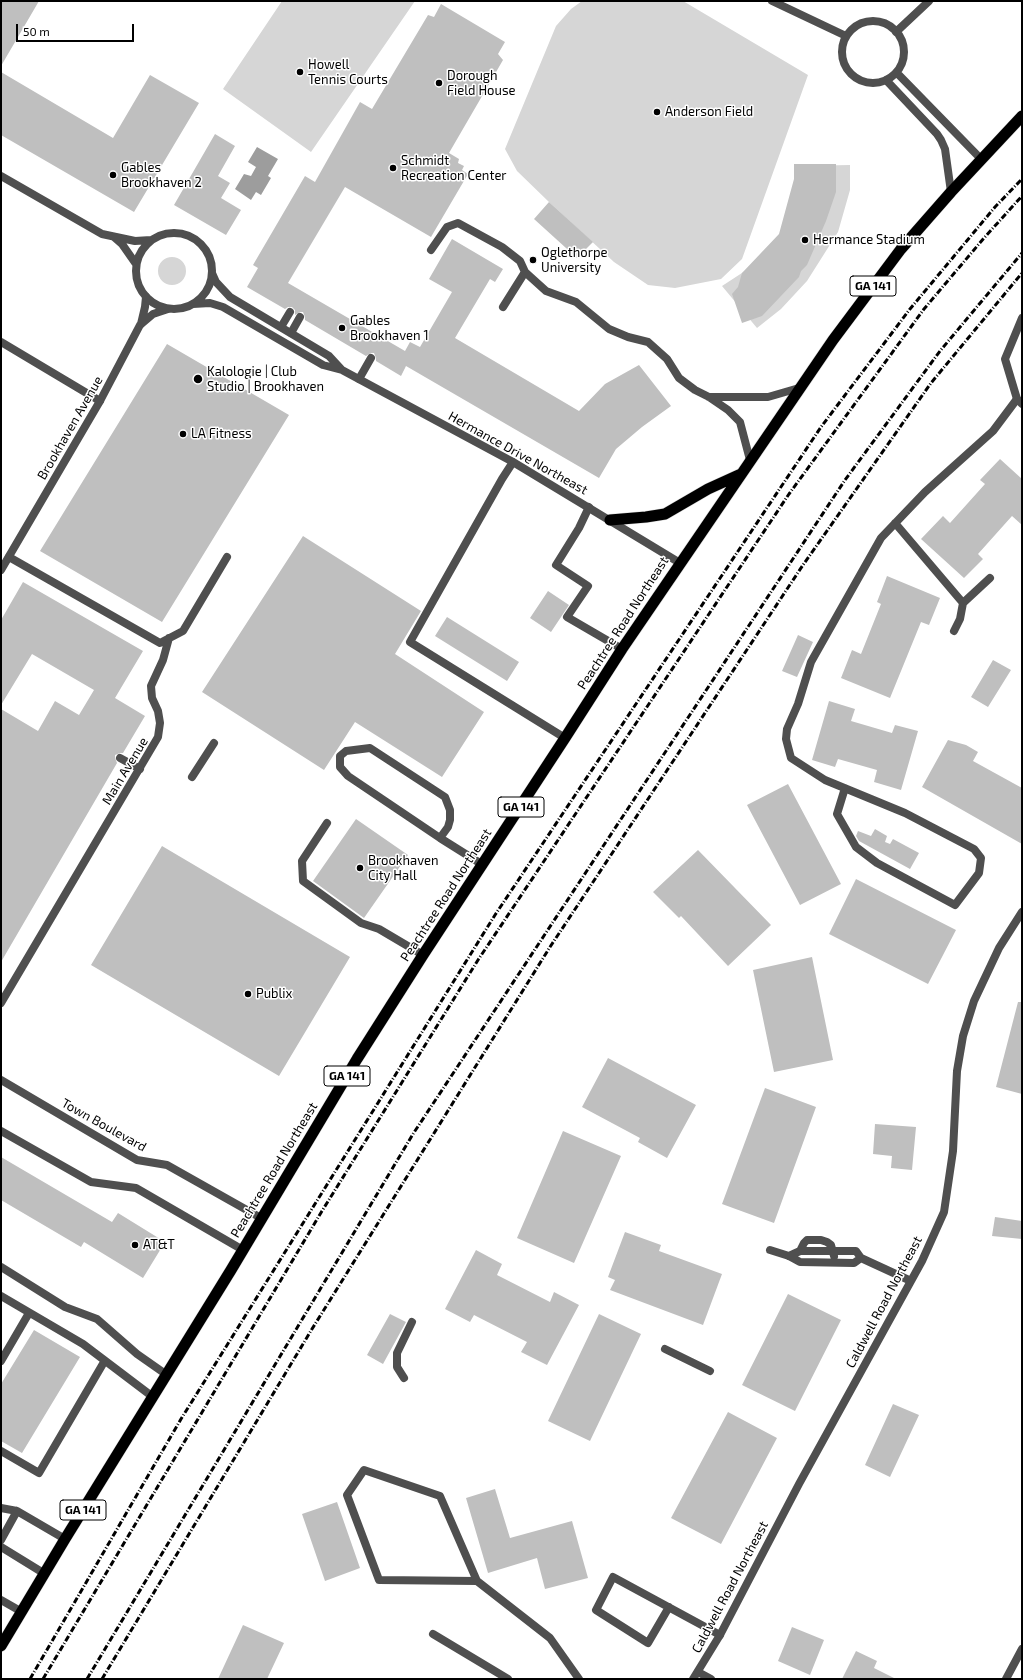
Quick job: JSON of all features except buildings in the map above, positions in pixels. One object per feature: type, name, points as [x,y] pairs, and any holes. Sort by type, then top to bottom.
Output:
[{"type":"highway","name":"Peachtree Road Northeast","points":[[1,1646],[65,1539],[167,1375],[357,1059],[423,955],[566,738],[622,649],[799,388],[901,249],[951,192],[1022,116]]},
{"type":"highway","points":[[610,520],[665,514],[708,489],[741,474]]},
{"type":"street","points":[[772,1],[846,36]]},
{"type":"street","points":[[896,32],[929,1]]},
{"type":"street","points":[[870,21],[878,21],[888,25],[896,32],[901,39],[904,49],[904,56],[896,73],[886,80],[869,84],[857,80],[847,71],[842,60],[842,49],[846,36],[853,28],[859,24],[870,21]]},
{"type":"street","points":[[896,73],[982,159]]},
{"type":"street","points":[[886,80],[941,140],[945,149],[951,192]]},
{"type":"street","name":"Hermance Drive Northeast","points":[[1,176],[102,234],[135,241],[151,240],[162,235],[174,233],[186,235],[197,241],[205,250],[211,261],[212,274],[216,282],[230,296],[329,356],[342,370]]},
{"type":"street","points":[[430,250],[447,227],[458,223],[502,247],[520,261],[525,272],[546,291],[576,302],[609,329],[628,337],[648,342],[667,359],[679,378],[695,390],[709,397],[728,410],[740,422],[750,460]]},
{"type":"street","name":"Hermance Drive Northeast","points":[[112,236],[122,244],[136,264],[136,274],[139,287],[146,297]]},
{"type":"street","points":[[136,264],[142,250],[151,240]]},
{"type":"street","points":[[504,307],[525,272]]},
{"type":"street","points":[[193,304],[203,296],[209,285],[212,274]]},
{"type":"street","points":[[146,297],[156,305],[168,309]]},
{"type":"street","points":[[140,324],[145,308],[146,297]]},
{"type":"street","name":"Hermance Drive Northeast","points":[[168,309],[181,309],[193,304],[210,303],[223,307],[323,365],[342,370],[513,462],[680,563]]},
{"type":"street","name":"Brookhaven Avenue","points":[[1,570],[100,401],[140,324],[153,314],[168,309]]},
{"type":"street","points":[[281,327],[290,312]]},
{"type":"street","points":[[291,333],[300,317]]},
{"type":"street","points":[[845,788],[837,814],[856,847],[877,863],[955,905],[979,873],[981,858],[974,849],[905,813],[845,788],[825,780],[791,758],[786,739],[787,729],[798,704],[811,662],[881,538],[925,492],[993,431],[1020,401],[1005,359],[1022,318]]},
{"type":"street","points":[[1,342],[100,401]]},
{"type":"street","points":[[359,380],[371,358]]},
{"type":"street","points":[[709,397],[768,397],[799,388]]},
{"type":"street","points":[[513,462],[410,642],[566,738]]},
{"type":"street","points":[[589,507],[579,528],[556,565],[588,586],[567,617],[622,649]]},
{"type":"street","points":[[895,523],[963,603]]},
{"type":"street","points":[[9,557],[160,643],[183,631],[227,557]]},
{"type":"street","points":[[954,631],[960,619],[963,603],[990,578]]},
{"type":"street","name":"Main Avenue","points":[[1,1003],[158,737],[160,723],[158,711],[152,698],[151,686],[163,660],[169,638]]},
{"type":"street","points":[[192,777],[214,743]]},
{"type":"street","points":[[440,838],[448,827],[450,820],[449,806],[445,797],[370,748],[346,751],[340,756],[340,767],[348,776],[440,838],[483,865]]},
{"type":"street","points":[[120,758],[140,769]]},
{"type":"street","points":[[328,824],[302,861],[303,881],[361,923],[379,929],[423,955]]},
{"type":"street","name":"Caldwell Road Northeast","points":[[696,1675],[720,1635],[799,1484],[910,1280],[922,1261],[944,1212],[953,1151],[957,1071],[968,1022],[974,1001],[999,948],[1022,912]]},
{"type":"street","name":"Town Boulevard","points":[[1,1080],[137,1160],[166,1165],[261,1218]]},
{"type":"street","points":[[1,1131],[91,1182],[136,1188],[242,1250]]},
{"type":"street","points":[[770,1250],[789,1256],[800,1262],[854,1263],[860,1258]]},
{"type":"street","points":[[789,1256],[800,1251],[856,1252],[860,1258],[910,1280]]},
{"type":"street","points":[[834,1252],[834,1263]]},
{"type":"street","points":[[1,1267],[65,1307],[97,1319],[137,1354],[167,1375]]},
{"type":"street","points":[[1,1296],[83,1344],[104,1362],[153,1397]]},
{"type":"street","points":[[1,1361],[29,1313]]},
{"type":"street","points":[[404,1378],[397,1367],[397,1353],[412,1322]]},
{"type":"street","points":[[665,1349],[710,1371]]},
{"type":"street","points":[[1,1451],[39,1474],[104,1362]]},
{"type":"street","points":[[478,1581],[379,1580],[347,1495],[364,1470],[440,1496],[478,1581],[550,1638],[579,1679]]},
{"type":"street","points":[[1,1508],[17,1511],[65,1539]]},
{"type":"street","points":[[1,1540],[17,1511]]},
{"type":"street","points":[[1,1547],[45,1574]]},
{"type":"street","points":[[669,1608],[648,1643],[596,1610],[613,1577],[720,1635]]},
{"type":"street","points":[[1,1600],[22,1612]]},
{"type":"street","points":[[433,1634],[508,1679]]},
{"type":"street","points":[[1006,1679],[1022,1649]]},
{"type":"street","points":[[696,1675],[711,1679]]},
{"type":"shaded area","name":"Howell Tennis Courts","points":[[282,1],[415,1],[311,152],[223,89]]},
{"type":"shaded area","name":"Anderson Field","points":[[582,1],[683,1],[808,75],[742,259],[721,279],[675,288],[648,285],[614,262],[549,202],[517,171],[505,149],[556,26],[571,9]]},
{"type":"shaded area","points":[[257,147],[278,159],[268,176],[271,178],[261,195],[256,192],[251,200],[235,189],[244,174],[251,176],[256,167],[248,162]]},
{"type":"shaded area","name":"Hermance Stadium","points":[[850,165],[850,190],[838,232],[807,281],[781,309],[757,328],[722,286],[745,271],[770,247],[786,226],[797,166]]},
{"type":"shaded area","points":[[172,257],[182,261],[186,271],[182,281],[172,285],[162,281],[158,271],[162,261]]},
{"type":"railway","points":[[30,1679],[181,1419],[495,915],[821,427],[910,309],[995,207],[1022,179]]},
{"type":"railway","points":[[43,1679],[322,1211],[478,960],[789,494],[924,309],[1022,196]]},
{"type":"railway","points":[[87,1679],[413,1134],[845,480],[940,351],[1022,253]]},
{"type":"railway","points":[[102,1679],[312,1329],[550,947],[803,565],[931,383],[1022,273]]},
{"type":"place","name":"Howell Tennis Courts","points":[[300,72]]},
{"type":"place","name":"Dorough Field House","points":[[439,83]]},
{"type":"place","name":"Anderson Field","points":[[657,112]]},
{"type":"place","name":"Schmidt Recreation Center","points":[[393,168]]},
{"type":"place","name":"Gables Brookhaven 2","points":[[113,175]]},
{"type":"place","name":"Hermance Stadium","points":[[805,240]]},
{"type":"place","name":"Oglethorpe University","points":[[533,260]]},
{"type":"place","name":"Gables Brookhaven 1","points":[[342,328]]},
{"type":"place","name":"Kalologie | Club Studio | Brookhaven","points":[[198,379]]},
{"type":"place","name":"LA Fitness","points":[[183,434]]},
{"type":"place","name":"Brookhaven City Hall","points":[[360,868]]},
{"type":"place","name":"Publix","points":[[248,994]]},
{"type":"place","name":"AT&T","points":[[135,1245]]}]
